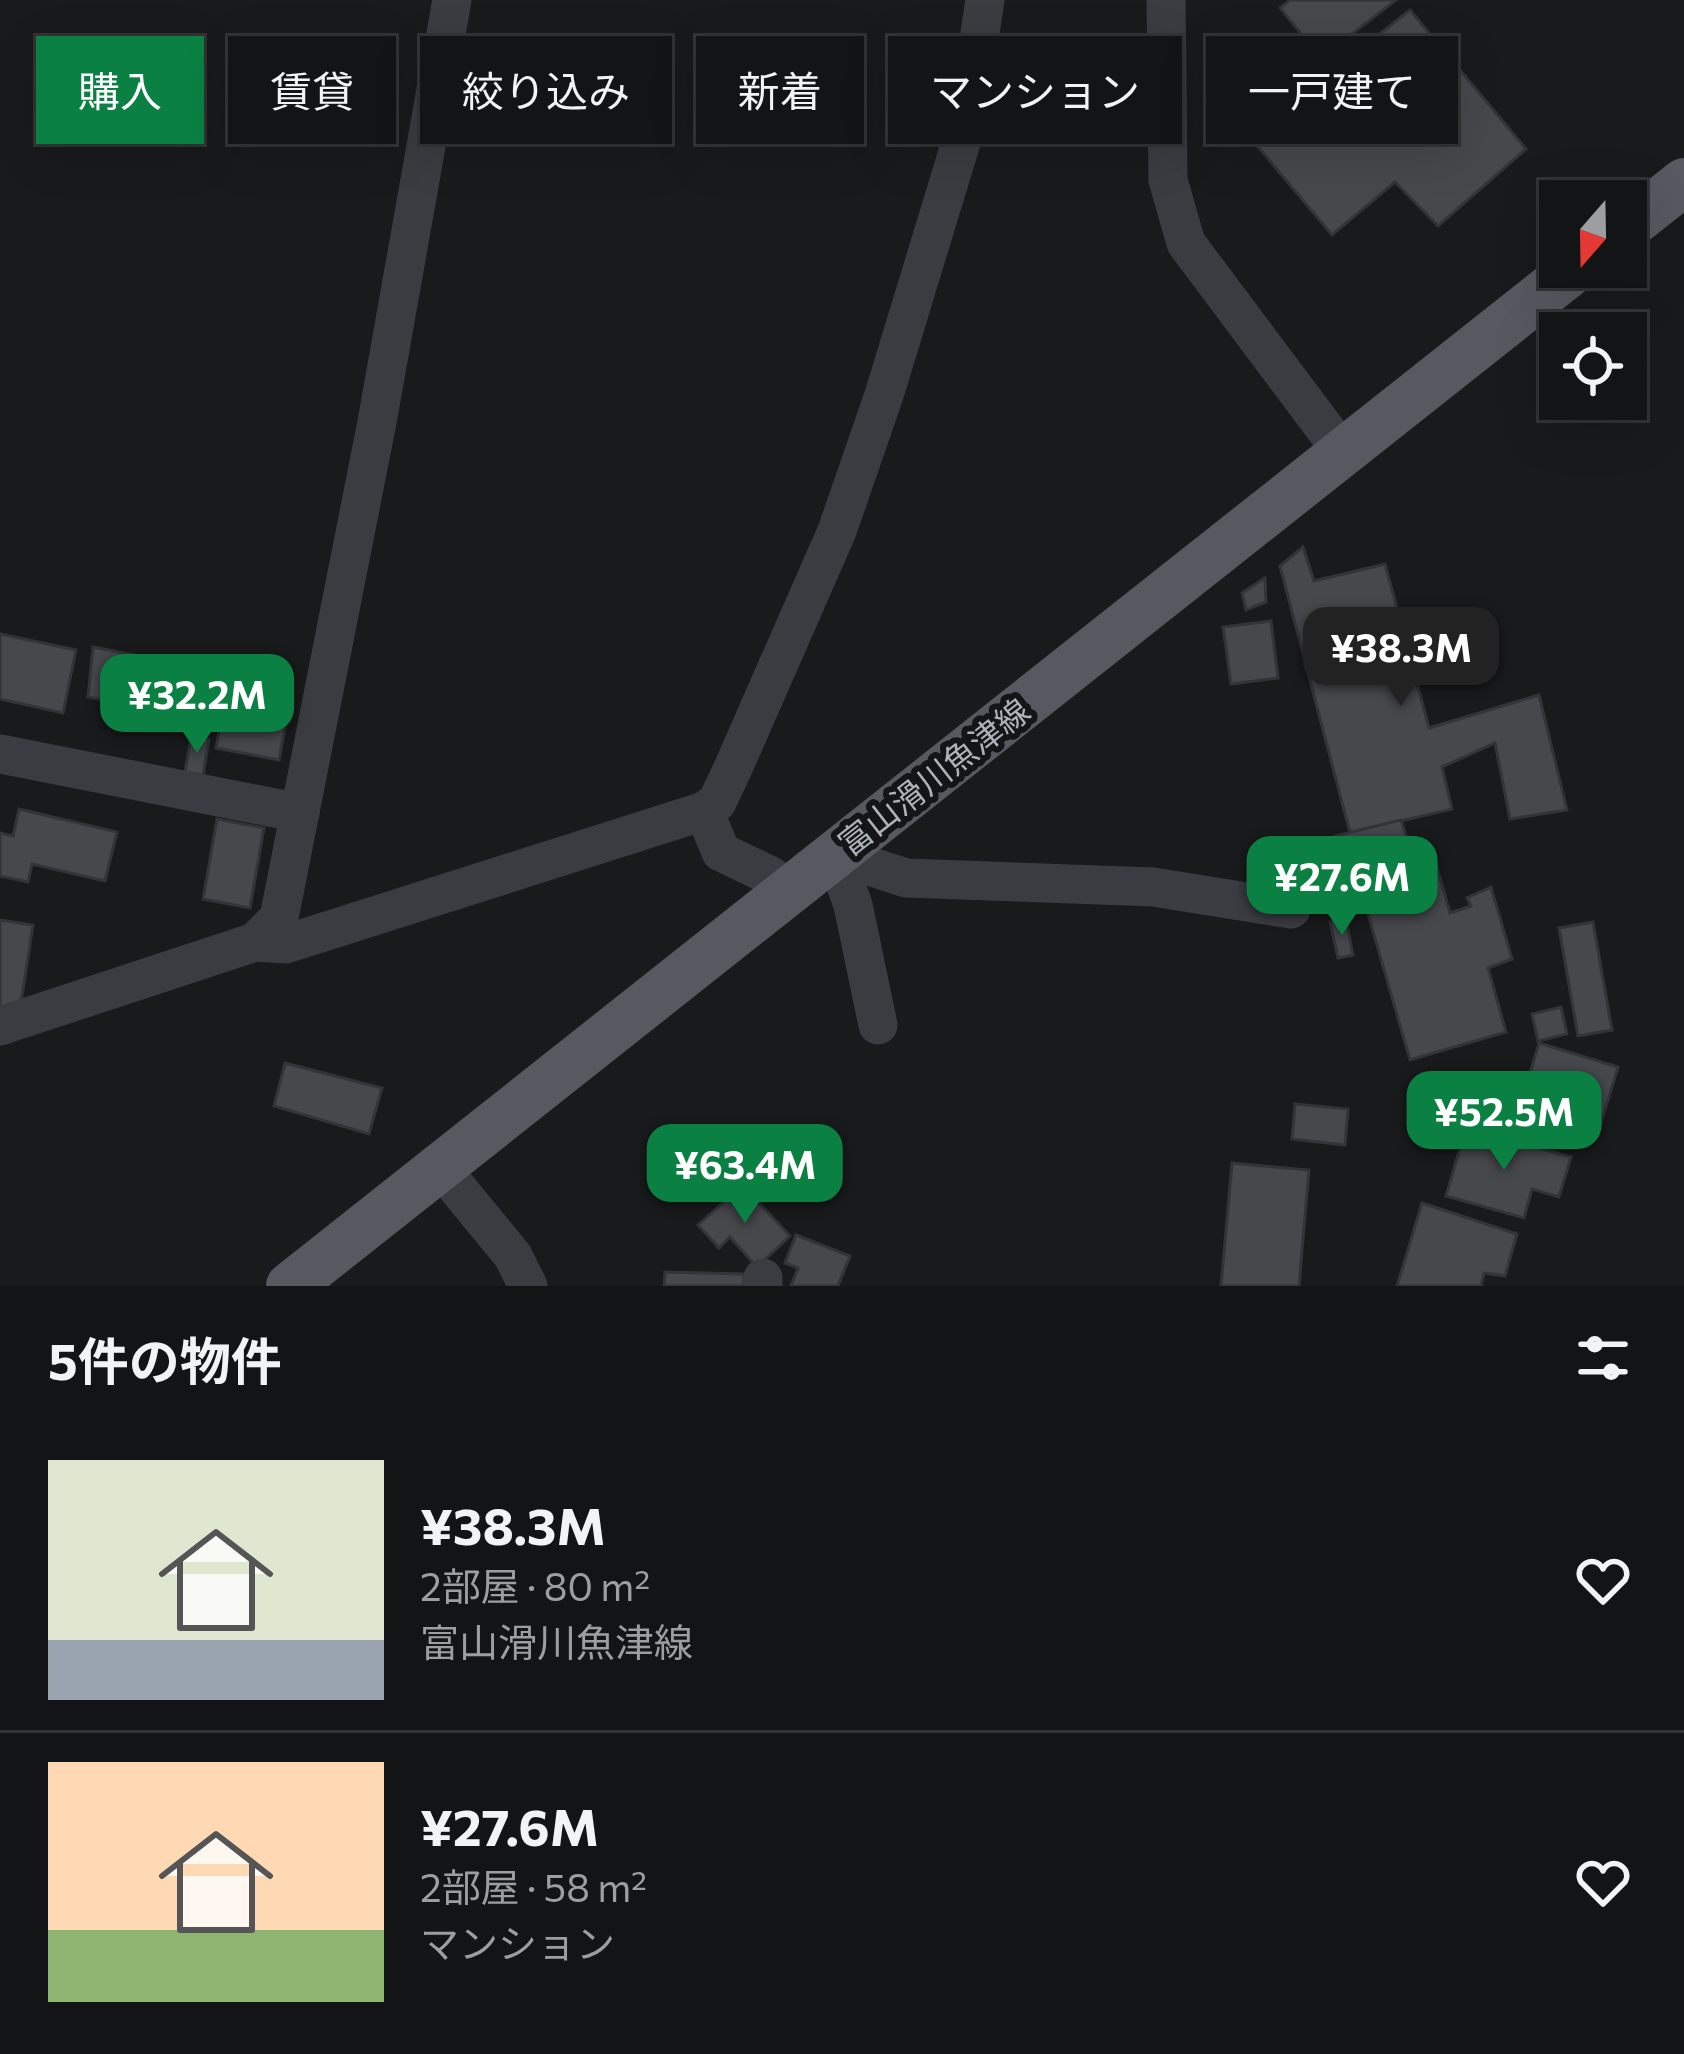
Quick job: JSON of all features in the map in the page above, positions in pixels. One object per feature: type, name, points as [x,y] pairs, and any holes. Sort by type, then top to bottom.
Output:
[{"type":"main road","points":[[1647,211],[1684,182]]},
{"type":"main road","name":"富山滑川魚津線","points":[[290,1286],[1551,288]]},
{"type":"street","points":[[254,942],[279,918],[377,422],[452,0]]},
{"type":"street","points":[[0,1026],[254,942],[286,944],[704,811],[717,802],[853,485],[966,126],[985,0]]},
{"type":"street","points":[[1166,0],[1168,180],[1186,242],[1344,454]]},
{"type":"street","points":[[0,754],[300,813]]},
{"type":"street","points":[[704,811],[721,852],[772,876],[786,893]]},
{"type":"street","points":[[835,855],[906,878],[1153,887],[1291,910]]},
{"type":"street","points":[[835,855],[854,904],[878,1025]]},
{"type":"street","points":[[440,1167],[514,1256],[528,1286]]},
{"type":"building","points":[[1290,0],[1396,0],[1349,36],[1303,36],[1280,8]]},
{"type":"building","points":[[1410,10],[1432,36],[1377,36]]},
{"type":"building","points":[[1458,68],[1526,149],[1438,226],[1395,182],[1332,235],[1256,144],[1458,144]]},
{"type":"building","points":[[1303,547],[1314,581],[1385,564],[1429,728],[1539,695],[1567,810],[1510,819],[1495,743],[1442,767],[1452,809],[1350,833],[1280,566]]},
{"type":"building","points":[[1265,578],[1266,602],[1246,610],[1242,593]]},
{"type":"building","points":[[1271,621],[1278,678],[1231,684],[1223,627]]},
{"type":"building","points":[[0,634],[76,650],[63,713],[0,699]]},
{"type":"building","points":[[93,647],[216,671],[208,720],[88,697]]},
{"type":"building","points":[[227,689],[290,701],[279,760],[216,748]]},
{"type":"building","points":[[191,736],[209,739],[203,775],[185,772]]},
{"type":"building","points":[[19,809],[117,832],[105,881],[32,864],[28,882],[0,876],[0,833],[13,836]]},
{"type":"building","points":[[217,819],[264,828],[250,908],[203,899]]},
{"type":"building","points":[[1401,820],[1411,852],[1431,848],[1436,864],[1391,877],[1389,866],[1347,874],[1335,836]]},
{"type":"building","points":[[1436,864],[1450,913],[1471,906],[1467,898],[1491,887],[1512,959],[1488,968],[1506,1032],[1410,1060],[1360,886]]},
{"type":"building","points":[[1346,919],[1353,955],[1338,958],[1330,922]]},
{"type":"building","points":[[0,920],[33,925],[21,1003],[0,1008]]},
{"type":"building","points":[[1593,922],[1612,1030],[1578,1036],[1559,928]]},
{"type":"building","points":[[1561,1007],[1567,1034],[1538,1041],[1532,1014]]},
{"type":"building","points":[[1539,1043],[1618,1067],[1597,1137],[1518,1113]]},
{"type":"building","points":[[285,1063],[382,1088],[369,1134],[274,1106]]},
{"type":"building","points":[[1295,1104],[1348,1109],[1345,1145],[1292,1139]]},
{"type":"building","points":[[1466,1127],[1571,1157],[1559,1197],[1532,1189],[1524,1218],[1446,1196]]},
{"type":"building","points":[[1232,1163],[1309,1170],[1299,1286],[1221,1286]]},
{"type":"building","points":[[742,1185],[790,1236],[757,1267],[730,1237],[719,1248],[698,1225]]},
{"type":"building","points":[[1422,1203],[1517,1234],[1505,1276],[1484,1273],[1481,1286],[1397,1286]]},
{"type":"building","points":[[796,1235],[850,1256],[838,1286],[791,1286],[798,1268],[785,1263]]},
{"type":"building","points":[[665,1272],[744,1274],[744,1286],[664,1286]]}]
